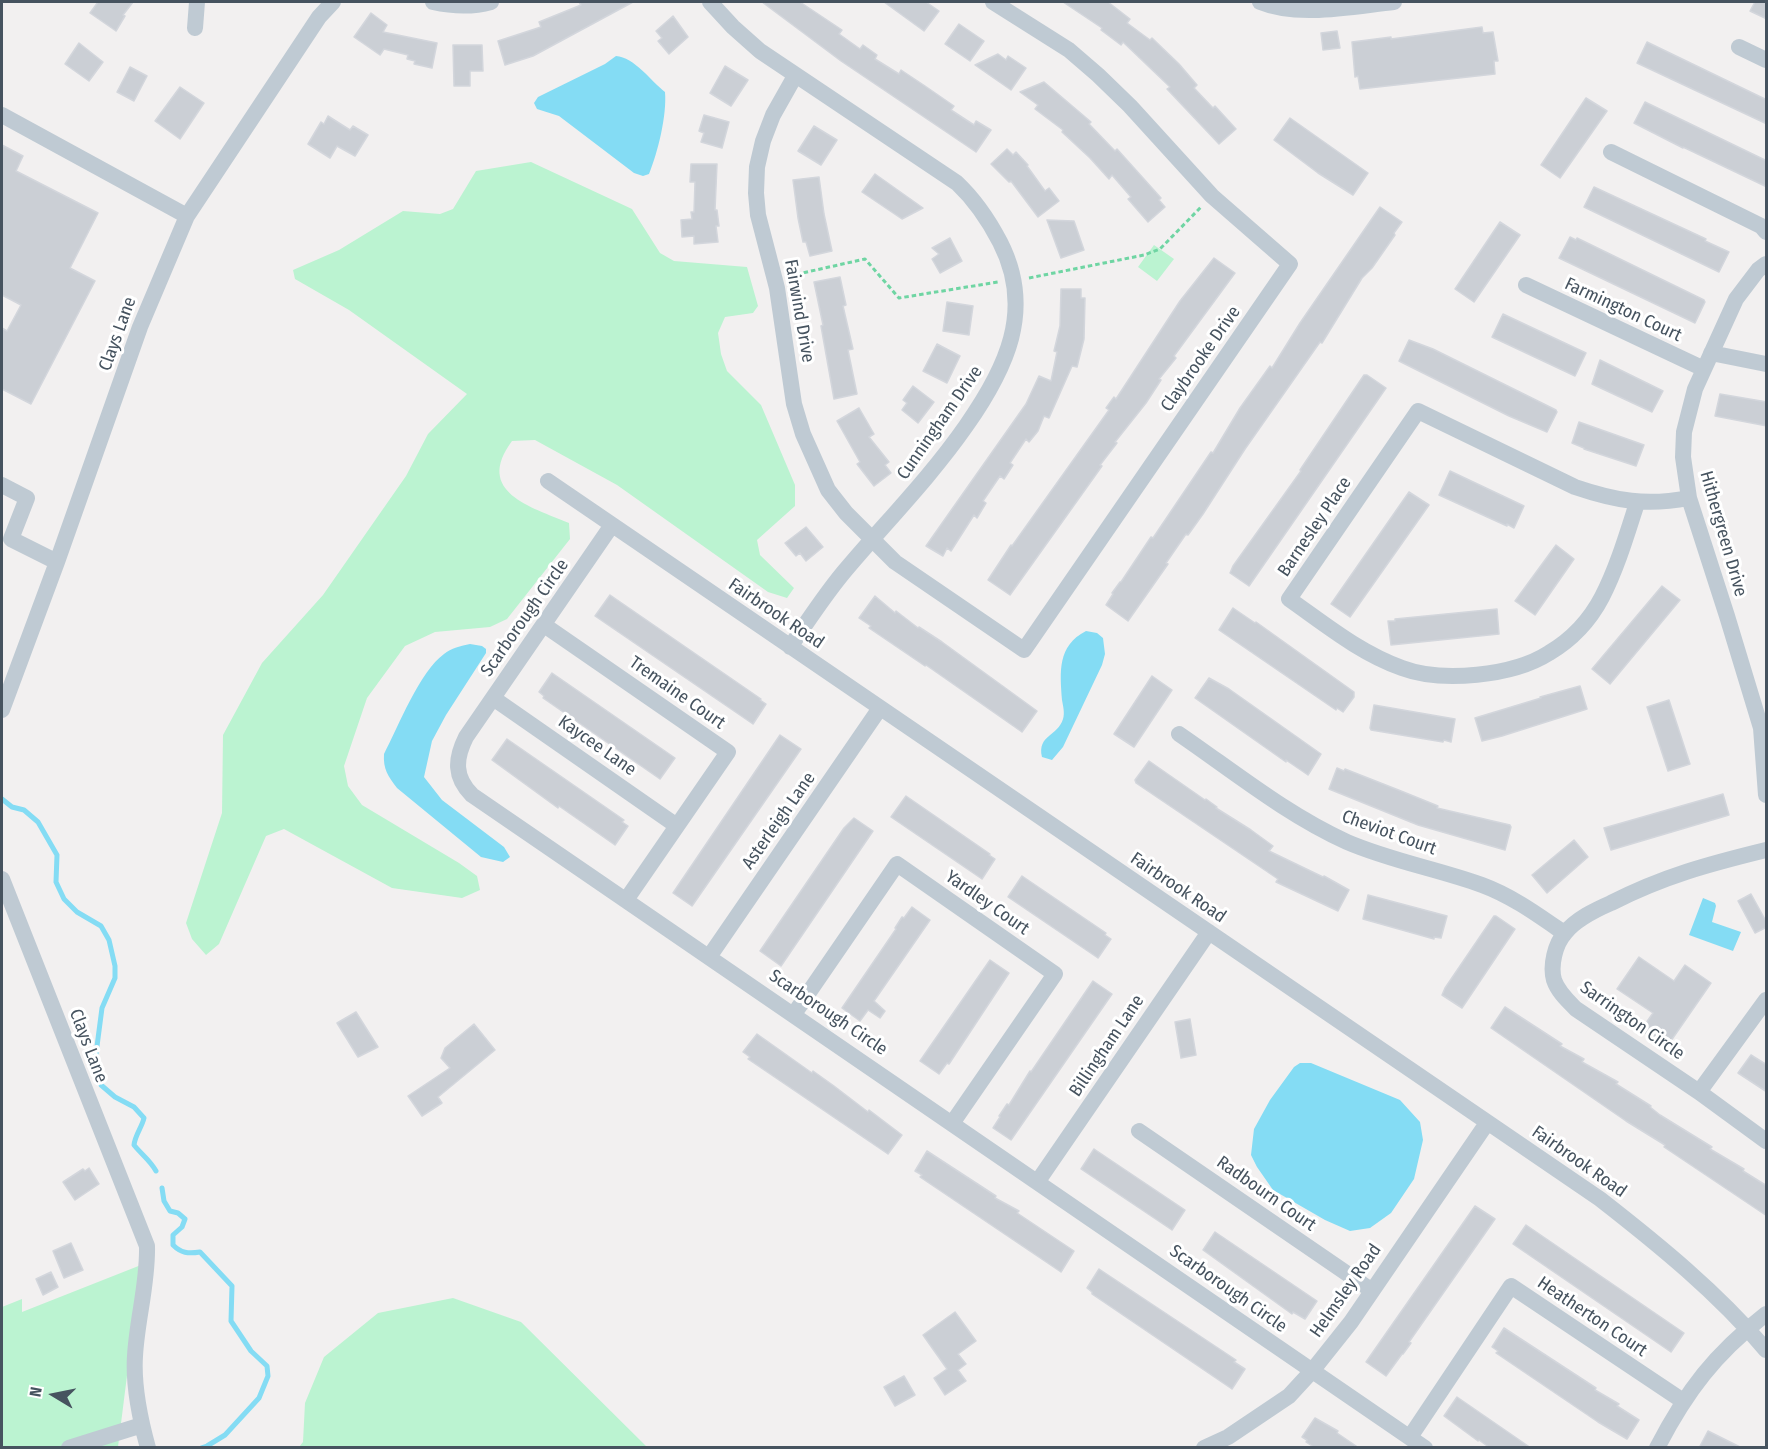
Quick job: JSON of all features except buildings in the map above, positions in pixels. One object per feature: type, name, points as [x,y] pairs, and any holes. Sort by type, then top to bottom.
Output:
[{"type":"street","points":[[195,28],[197,2]]},
{"type":"street","name":"Clays Lane","points":[[2,710],[140,327],[188,216],[307,36],[333,2]]},
{"type":"street","points":[[433,2],[460,5],[491,2]]},
{"type":"street","name":"Cunningham Drive","points":[[710,2],[760,51],[933,166],[972,197],[985,214],[1008,257],[1014,280],[1016,303],[1011,344],[988,394],[945,456],[842,574],[790,647]]},
{"type":"street","name":"Claybrooke Drive","points":[[872,540],[895,562],[1024,650],[1290,264],[1212,196],[1130,106],[1098,75],[1069,50],[993,2]]},
{"type":"street","points":[[1260,2],[1292,8],[1324,9],[1394,2]]},
{"type":"street","points":[[1739,47],[1767,60]]},
{"type":"street","name":"Fairwind Drive","points":[[795,76],[773,115],[763,141],[757,167],[759,215],[775,279],[794,404],[802,434],[828,490],[872,540]]},
{"type":"street","points":[[2,115],[188,216]]},
{"type":"street","points":[[1611,152],[1761,226],[1767,232]]},
{"type":"street","name":"Hithergreen Drive","points":[[1767,264],[1758,270],[1736,299],[1704,369],[1688,410],[1683,457],[1689,498],[1759,691],[1767,795]]},
{"type":"street","name":"Farmington Court","points":[[1526,285],[1704,369]]},
{"type":"street","points":[[1711,353],[1767,364]]},
{"type":"street","name":"Barnesley Place","points":[[1637,503],[1602,598],[1585,623],[1569,639],[1548,654],[1518,667],[1445,676],[1405,670],[1363,651],[1289,599],[1418,411],[1575,487],[1618,500],[1637,503],[1662,503],[1689,498]]},
{"type":"street","name":"Fairbrook Road","points":[[548,481],[1600,1199],[1642,1232],[1748,1328],[1767,1350]]},
{"type":"street","points":[[2,485],[27,498],[11,539],[57,562]]},
{"type":"street","name":"Scarborough Circle","points":[[612,525],[466,737],[457,762],[458,774],[464,787],[472,795],[953,1122],[1425,1448]]},
{"type":"street","name":"Tremaine Court","points":[[544,625],[728,752],[626,900]]},
{"type":"street","name":"Kaycee Lane","points":[[493,698],[677,826]]},
{"type":"street","name":"Asterleigh Lane","points":[[710,957],[880,708]]},
{"type":"street","name":"Cheviot Court","points":[[1179,734],[1291,812],[1328,832],[1374,853],[1499,892],[1564,933]]},
{"type":"street","points":[[1564,933],[1589,913],[1647,885],[1705,865],[1767,850]]},
{"type":"street","name":"Yardley Court","points":[[794,1014],[897,864],[1055,974],[953,1122]]},
{"type":"street","name":"Clays Lane","points":[[2,879],[147,1246],[135,1376],[142,1425],[148,1448]]},
{"type":"street","name":"Billingham Lane","points":[[1038,1181],[1209,932]]},
{"type":"street","name":"Sarrington Circle","points":[[1564,933],[1553,963],[1554,980],[1562,994],[1576,1009],[1767,1141]]},
{"type":"street","points":[[1699,1092],[1767,1000]]},
{"type":"street","name":"Helmsley Road","points":[[1204,1448],[1228,1437],[1289,1396],[1312,1371],[1351,1322],[1487,1123]]},
{"type":"street","name":"Radbourn Court","points":[[1139,1131],[1371,1290]]},
{"type":"street","name":"Heatherton Court","points":[[1410,1437],[1511,1286],[1683,1401]]},
{"type":"street","points":[[1657,1448],[1683,1401],[1702,1373],[1722,1351],[1767,1314]]},
{"type":"street","points":[[69,1448],[142,1425]]},
{"type":"path","points":[[775,279],[865,259],[899,298],[1065,272],[1106,261],[1144,255],[1160,249],[1212,196]]},
{"type":"green space","points":[[531,162],[632,209],[660,253],[674,261],[747,267],[758,306],[753,313],[725,317],[718,333],[721,354],[727,371],[761,405],[795,485],[795,506],[757,540],[760,555],[794,588],[787,598],[768,592],[617,485],[535,440],[512,441],[502,459],[500,473],[503,485],[524,503],[569,523],[570,539],[507,619],[490,627],[435,632],[405,646],[367,698],[344,766],[348,786],[362,805],[459,863],[477,876],[480,890],[462,898],[392,888],[284,829],[266,836],[219,944],[206,955],[192,939],[186,923],[222,813],[223,735],[262,663],[323,595],[406,476],[428,434],[467,394],[349,310],[295,279],[293,270],[339,250],[403,211],[440,214],[453,209],[476,171]]},
{"type":"green space","points":[[1154,245],[1174,259],[1157,281],[1138,267]]},
{"type":"green space","points":[[141,1265],[118,1447],[2,1448],[2,1307],[22,1299],[22,1312]]},
{"type":"green space","points":[[453,1298],[521,1322],[647,1447],[299,1447],[303,1442],[305,1403],[324,1357],[378,1313]]},
{"type":"water","points":[[616,56],[623,57],[636,65],[665,92],[665,111],[659,144],[649,174],[643,176],[634,173],[559,116],[537,109],[534,103],[538,97],[605,64]]},
{"type":"water","points":[[1086,631],[1097,633],[1103,638],[1105,654],[1102,665],[1063,747],[1052,760],[1042,757],[1042,744],[1057,729],[1064,717],[1061,670],[1065,652],[1077,637]]},
{"type":"water","points":[[470,644],[482,646],[486,649],[486,653],[432,741],[424,777],[442,800],[504,847],[510,857],[503,862],[481,857],[397,788],[384,764],[384,754],[426,673],[447,652]]},
{"type":"water","points":[[1703,898],[1715,903],[1712,922],[1741,932],[1733,951],[1689,935]]},
{"type":"water","points":[[1300,1063],[1311,1063],[1400,1100],[1420,1122],[1423,1140],[1414,1179],[1391,1213],[1370,1228],[1350,1231],[1325,1220],[1273,1190],[1251,1155],[1254,1129],[1270,1100],[1294,1067]]},
{"type":"waterway","points":[[2,799],[12,807],[24,810],[38,822],[57,855],[56,882],[64,899],[77,912],[101,926],[109,940],[115,966],[115,978],[102,1008],[94,1069],[101,1085],[115,1097],[134,1107],[144,1118],[134,1145],[156,1171]]},
{"type":"waterway","points":[[162,1188],[164,1201],[170,1211],[178,1213],[185,1219],[182,1227],[173,1235],[173,1245],[185,1252],[200,1252],[232,1286],[231,1321],[251,1351],[267,1366],[268,1376],[259,1398],[225,1435],[201,1448]]}]
